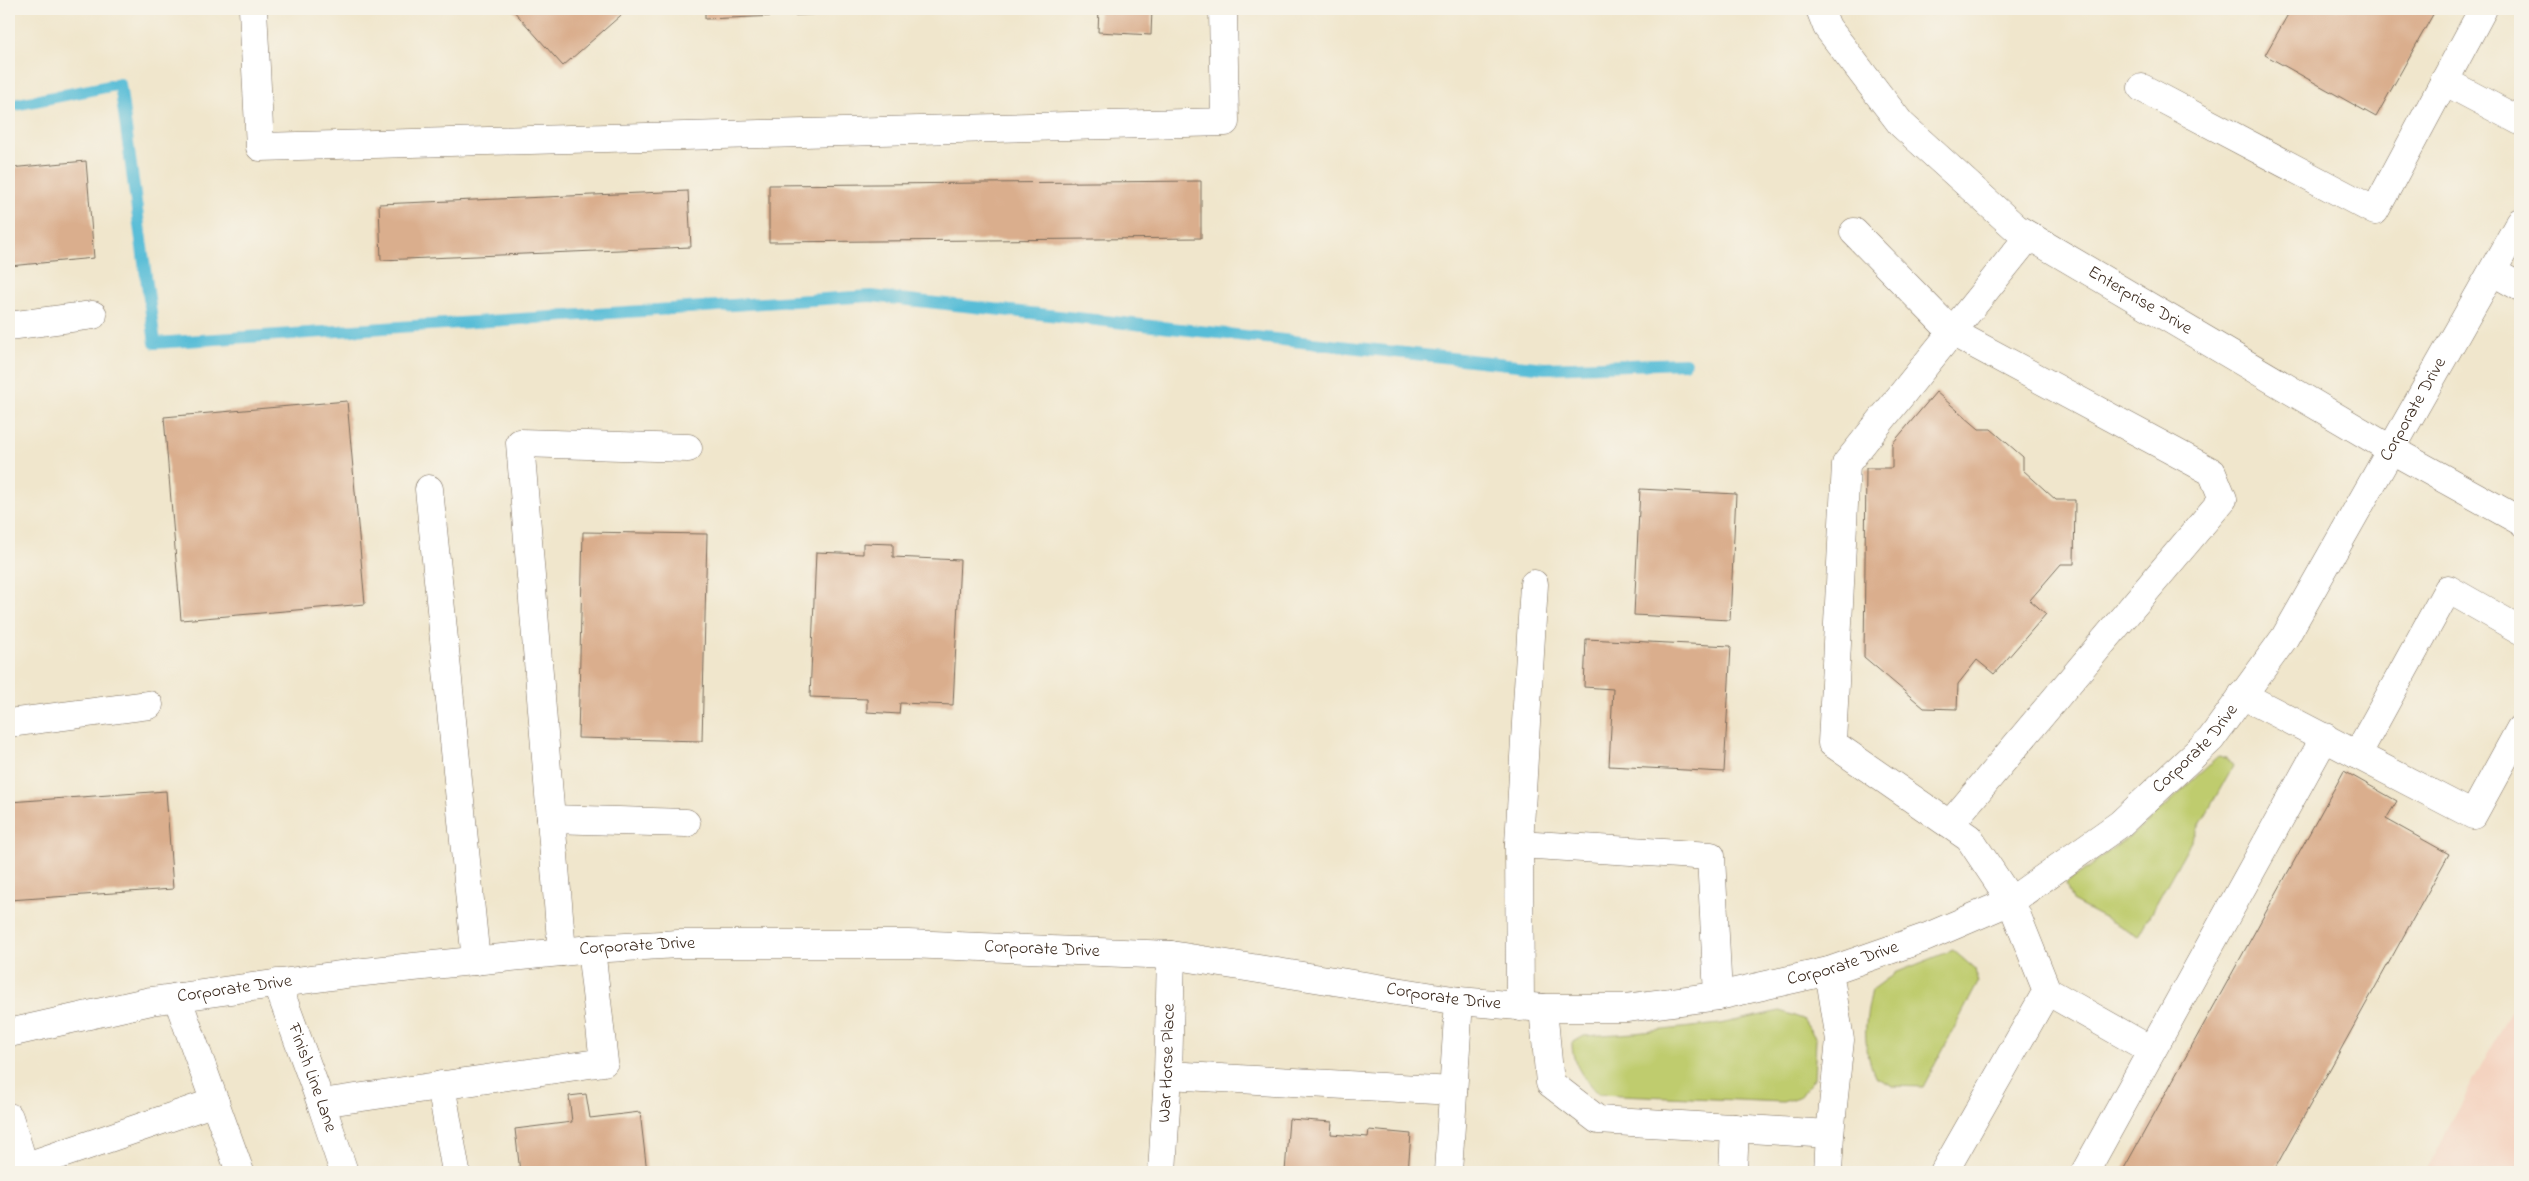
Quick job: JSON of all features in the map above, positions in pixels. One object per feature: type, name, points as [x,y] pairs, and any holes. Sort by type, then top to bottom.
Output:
[{"type":"street","points":[[253,9],[260,146],[1224,122],[1223,9]]},
{"type":"street","name":"Enterprise Drive","points":[[1820,9],[1827,28],[1901,124],[2016,228],[2392,450],[2520,521]]},
{"type":"street","points":[[2142,88],[2375,211],[2483,9]]},
{"type":"street","points":[[2444,81],[2520,121]]},
{"type":"street","name":"Corporate Drive","points":[[9,1033],[152,1001],[354,973],[562,952],[678,944],[908,944],[1171,956],[1459,1001],[1532,1008],[1626,1008],[1718,996],[1829,971],[1927,937],[2011,901],[2120,824],[2211,739],[2285,637],[2520,222]]},
{"type":"street","points":[[1854,232],[1952,332],[2212,472],[2223,499],[1950,824]]},
{"type":"street","points":[[2029,236],[1846,464],[1832,743],[1970,838],[2011,901],[2047,991],[2152,1050]]},
{"type":"street","points":[[2493,272],[2520,287]]},
{"type":"street","points":[[9,326],[93,315]]},
{"type":"street","points":[[562,952],[520,443],[688,448]]},
{"type":"street","points":[[429,489],[476,961]]},
{"type":"street","points":[[1534,584],[1519,844],[1532,1008],[1550,1083],[1598,1120],[1830,1134]]},
{"type":"street","points":[[2358,754],[2448,589],[2520,630]]},
{"type":"street","points":[[2242,695],[2473,815],[2520,729]]},
{"type":"street","points":[[9,723],[149,706]]},
{"type":"street","points":[[2085,1172],[2325,737]]},
{"type":"street","points":[[551,819],[686,823]]},
{"type":"street","points":[[1519,844],[1711,856],[1718,996]]},
{"type":"street","points":[[322,1103],[604,1062],[591,950]]},
{"type":"street","name":"War Horse Place","points":[[1162,1172],[1168,1075],[1171,956]]},
{"type":"street","points":[[1828,1172],[1840,1040],[1829,971]]},
{"type":"street","name":"Finish Line Lane","points":[[277,984],[322,1103],[344,1172]]},
{"type":"street","points":[[1944,1172],[2047,991]]},
{"type":"street","points":[[177,997],[240,1172]]},
{"type":"street","points":[[1448,1172],[1459,1001]]},
{"type":"street","points":[[1168,1075],[1453,1091]]},
{"type":"street","points":[[441,1085],[456,1172]]},
{"type":"street","points":[[9,1117],[25,1170],[215,1102]]},
{"type":"street","points":[[1733,1172],[1735,1128]]},
{"type":"shaded area","points":[[2520,992],[2520,1172],[2425,1172]]},
{"type":"green space","points":[[2218,757],[2227,758],[2233,766],[2138,936],[2072,901],[2066,884],[2143,826]]},
{"type":"green space","points":[[1953,950],[1975,969],[1978,983],[1923,1087],[1893,1086],[1875,1077],[1866,1044],[1867,1014],[1872,990],[1895,973]]},
{"type":"green space","points":[[1780,1011],[1803,1019],[1816,1039],[1814,1078],[1801,1096],[1783,1102],[1598,1094],[1580,1071],[1574,1058],[1572,1043],[1584,1036],[1720,1024]]},
{"type":"building","points":[[512,9],[628,9],[563,66]]},
{"type":"building","points":[[705,9],[926,9],[926,10],[705,19]]},
{"type":"building","points":[[1099,9],[1152,9],[1151,35],[1098,32]]},
{"type":"building","points":[[2291,9],[2436,9],[2376,117],[2265,55]]},
{"type":"building","points":[[86,161],[94,258],[9,266],[9,168]]},
{"type":"building","points":[[1201,181],[1201,238],[769,242],[769,185]]},
{"type":"building","points":[[688,191],[691,247],[381,260],[379,204]]},
{"type":"building","points":[[1936,392],[1979,429],[1991,429],[2023,457],[2023,470],[2056,500],[2075,500],[2074,564],[2061,564],[2030,600],[2046,614],[1994,674],[1977,660],[1958,684],[1957,709],[1924,708],[1864,657],[1866,468],[1892,468],[1892,444]]},
{"type":"building","points":[[347,401],[365,604],[181,620],[164,417]]},
{"type":"building","points":[[1640,489],[1736,494],[1730,620],[1634,615]]},
{"type":"building","points":[[583,532],[707,534],[702,741],[578,738]]},
{"type":"building","points":[[863,543],[893,544],[893,557],[960,560],[953,705],[900,703],[899,714],[867,712],[867,699],[810,697],[816,552],[863,554]]},
{"type":"building","points":[[1586,639],[1731,646],[1724,772],[1609,766],[1613,689],[1584,687]]},
{"type":"building","points":[[2344,771],[2397,801],[2386,819],[2449,854],[2273,1172],[2122,1172]]},
{"type":"building","points":[[166,791],[173,889],[9,900],[9,802]]},
{"type":"building","points":[[586,1094],[590,1118],[640,1112],[647,1172],[520,1172],[515,1129],[572,1122],[569,1096]]},
{"type":"building","points":[[1289,1119],[1332,1122],[1331,1134],[1368,1137],[1369,1130],[1411,1134],[1408,1172],[1285,1172]]},
{"type":"waterway","points":[[9,106],[120,84],[155,343],[871,296],[1545,368],[1685,363]]}]
